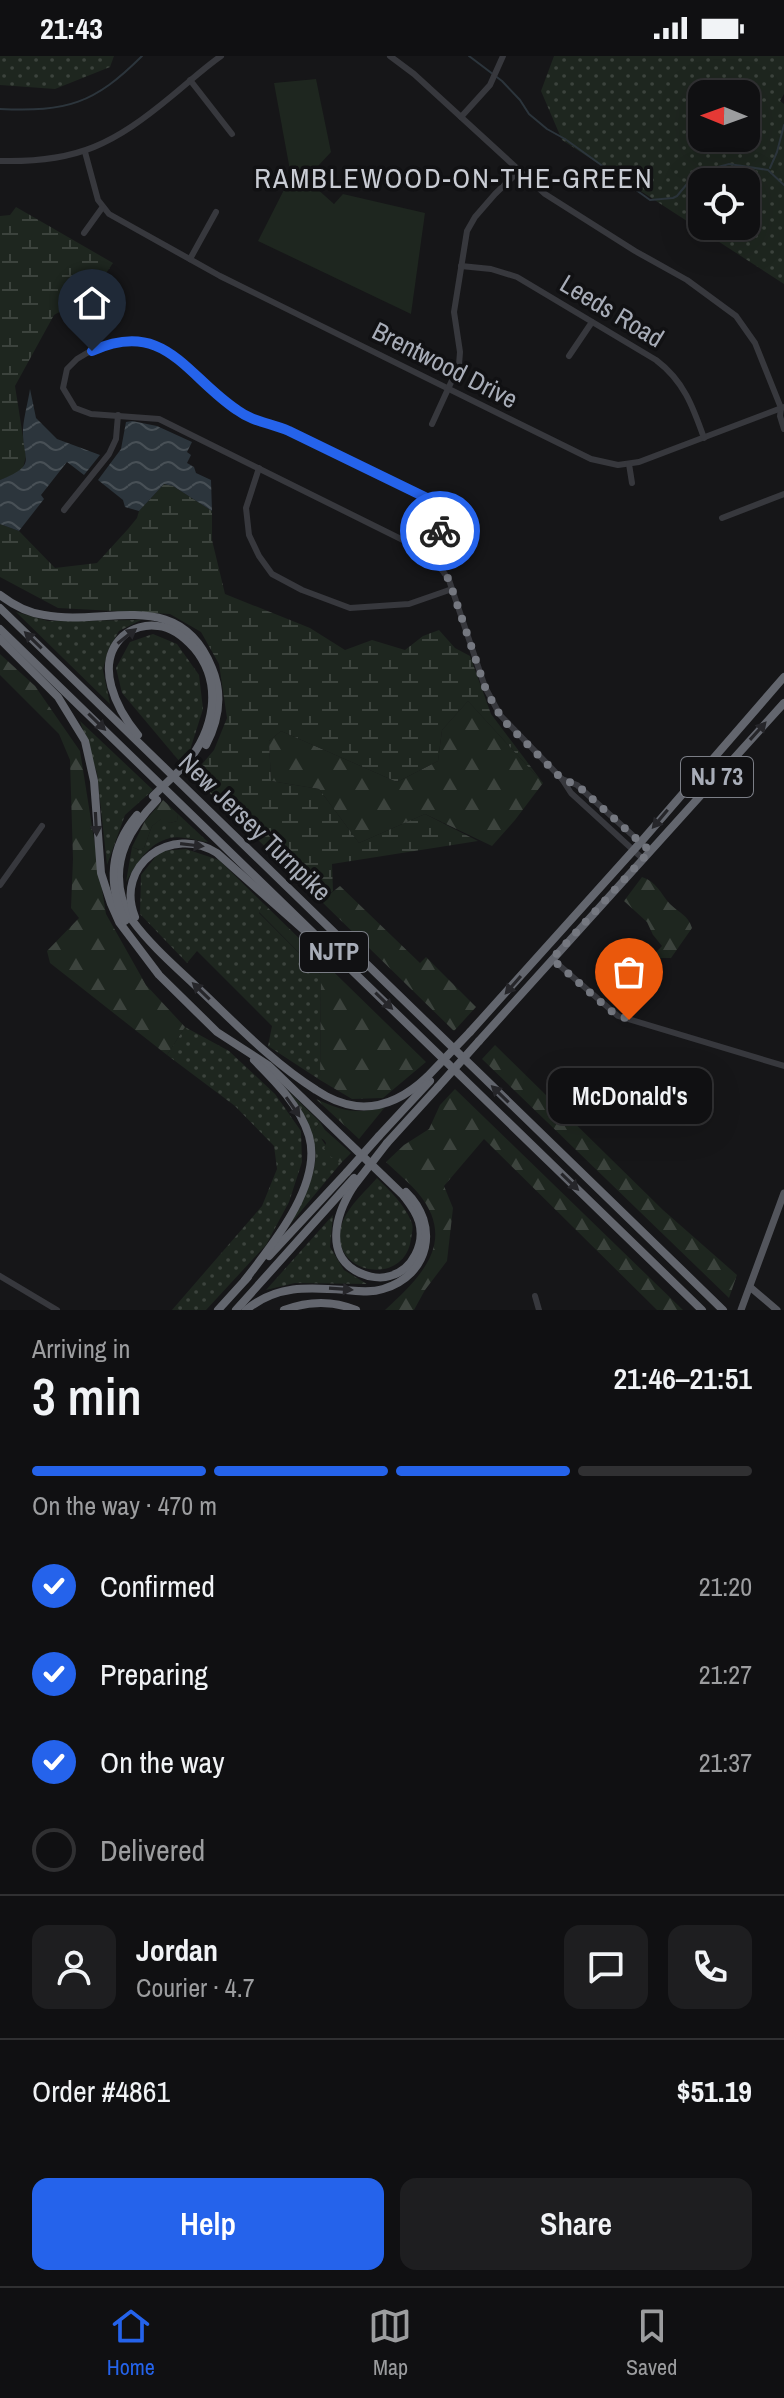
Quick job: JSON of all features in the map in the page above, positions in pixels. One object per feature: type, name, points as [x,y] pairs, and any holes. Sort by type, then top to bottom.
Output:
[{"type":"highway","points":[[0,595],[18,607],[46,616],[144,615],[167,621],[187,633],[211,664],[219,697],[214,729],[202,751],[125,830],[117,847],[113,864],[117,903],[137,946]]},
{"type":"highway","name":"New Jersey Turnpike","points":[[0,608],[723,1310]]},
{"type":"highway","points":[[186,766],[210,723],[213,698],[208,671],[195,650],[178,633],[157,626],[136,628],[121,638],[109,660],[110,679],[117,702],[135,732],[203,798],[210,811]]},
{"type":"highway","name":"New Jersey Turnpike","points":[[0,629],[702,1310]]},
{"type":"highway","points":[[0,639],[58,697],[85,741],[93,771],[98,850],[104,885],[119,922],[159,975],[207,1023],[268,1065],[413,1208],[420,1230],[419,1249],[409,1264],[392,1276],[363,1275],[352,1268],[339,1252],[335,1238],[336,1223],[352,1179]]},
{"type":"highway","name":"NJ 73","points":[[236,1310],[352,1179],[379,1136],[429,1078],[784,677]]},
{"type":"highway","name":"NJ 73","points":[[218,1310],[387,1143],[784,703]]},
{"type":"highway","points":[[155,798],[125,843],[119,866],[124,906],[145,935],[252,1039],[326,1096],[347,1104],[370,1106],[407,1093],[429,1078]]},
{"type":"highway","points":[[145,935],[131,906],[131,888],[136,872],[147,857],[158,849],[188,842],[205,846],[221,856],[299,926],[336,954]]},
{"type":"highway","points":[[246,1310],[265,1297],[296,1287],[364,1291],[384,1289],[404,1278],[419,1261],[427,1232],[415,1200],[252,1039]]},
{"type":"highway","points":[[242,1048],[286,1096],[301,1118],[312,1155],[307,1178],[291,1213],[245,1280]]},
{"type":"highway","points":[[284,1310],[322,1302],[356,1310]]},
{"type":"main road","points":[[741,1310],[784,1193]]},
{"type":"main road","points":[[750,1287],[777,1310]]},
{"type":"street","points":[[0,161],[55,159],[85,152],[126,132],[221,56]]},
{"type":"street","points":[[390,56],[554,200],[687,280],[736,316],[755,343],[783,408],[780,416],[784,429]]},
{"type":"street","points":[[461,117],[490,85],[503,56]]},
{"type":"street","points":[[190,80],[232,134]]},
{"type":"street","points":[[84,233],[102,208],[85,152]]},
{"type":"street","points":[[432,424],[460,360],[454,312],[464,238],[470,224],[519,171]]},
{"type":"street","name":"Brentwood Drive","points":[[102,208],[190,259],[449,390],[591,459],[608,464],[629,464],[783,408]]},
{"type":"street","points":[[190,259],[216,212]]},
{"type":"street","name":"Leeds Road","points":[[461,266],[510,274],[669,371],[688,395],[704,438]]},
{"type":"street","points":[[569,356],[592,322]]},
{"type":"street","points":[[428,556],[438,539],[441,518],[431,500],[279,426],[268,425],[238,411],[172,353],[148,344],[115,342],[87,353],[67,369],[63,388],[75,408],[91,414],[159,419],[415,546],[428,556],[442,569],[452,589],[485,687],[504,721],[562,779],[577,785],[646,855]]},
{"type":"street","points":[[64,510],[109,454],[116,439],[118,415]]},
{"type":"street","points":[[629,464],[632,483]]},
{"type":"street","points":[[259,468],[246,508],[249,535],[272,574],[302,590],[350,608],[409,604],[452,589]]},
{"type":"street","points":[[722,518],[784,494]]},
{"type":"street","points":[[0,885],[42,826]]},
{"type":"street","points":[[552,959],[622,1018],[784,1066]]},
{"type":"street","points":[[0,1276],[57,1310]]},
{"type":"street","points":[[535,1296],[539,1310]]},
{"type":"green space","points":[[0,56],[114,56],[110,67],[55,89],[0,85]]},
{"type":"green space","points":[[554,56],[784,56],[784,94],[780,101],[784,104],[784,284],[716,240],[760,240],[760,168],[688,168],[688,222],[562,140],[541,91]]},
{"type":"green space","points":[[316,79],[331,152],[306,179],[334,204],[343,194],[425,213],[411,314],[258,241],[291,176],[274,83]]},
{"type":"green space","points":[[16,207],[113,263],[91,295],[88,308],[81,314],[65,309],[54,315],[15,386],[26,456],[18,473],[0,480],[0,216],[10,215]]},
{"type":"green space","points":[[164,484],[173,486],[212,511],[212,540],[225,594],[310,628],[345,650],[372,640],[405,650],[423,636],[439,630],[455,648],[470,656],[491,714],[543,783],[468,701],[442,730],[438,761],[397,782],[281,731],[269,741],[271,781],[319,789],[359,843],[425,814],[478,841],[332,864],[333,891],[321,901],[192,776],[214,750],[227,718],[219,664],[201,632],[170,614],[58,608],[0,577],[0,524],[19,531],[55,568],[97,563]]},
{"type":"green space","points":[[16,612],[48,621],[141,620],[119,631],[108,650],[103,670],[110,704]]},
{"type":"green space","points":[[153,634],[177,644],[199,675],[203,709],[190,750],[180,762],[122,693],[116,668],[130,642]]},
{"type":"green space","points":[[0,654],[35,686],[80,751],[106,914],[146,985],[185,1027],[167,1055],[50,963],[47,951],[79,918],[71,908],[70,760],[59,734],[0,675]]},
{"type":"green space","points":[[468,701],[543,783],[492,846],[425,814],[359,843],[319,789],[271,781],[269,741],[281,731],[397,782],[438,761],[442,730]]},
{"type":"green space","points":[[80,721],[153,790],[125,815],[107,865],[97,773]]},
{"type":"green space","points":[[163,800],[178,814],[177,821],[170,823],[161,819],[152,826],[144,848],[132,847],[145,821]]},
{"type":"green space","points":[[178,814],[208,842],[179,837],[162,841],[144,856],[126,882],[132,847],[139,850],[144,848],[152,826],[162,818],[170,823],[177,821]]},
{"type":"green space","points":[[186,849],[219,860],[263,903],[259,913],[321,975],[320,1080],[268,1046],[272,1026],[197,951],[187,963],[140,914],[141,875],[160,851]]},
{"type":"green space","points":[[642,877],[655,885],[670,904],[686,917],[692,928],[671,958],[661,958],[656,962],[660,988],[630,980],[616,968],[619,965],[634,975],[662,946],[647,922],[624,901]]},
{"type":"green space","points":[[340,886],[420,963],[426,957],[476,1007],[454,1031],[321,901]]},
{"type":"green space","points":[[263,903],[426,1062],[383,1098],[352,1099],[320,1080],[321,975],[259,912]]},
{"type":"green space","points":[[185,1027],[229,1051],[275,1094],[301,1131],[302,1162],[289,1202],[266,1245],[206,1310],[172,1310],[262,1206],[277,1169],[274,1146],[235,1106],[167,1055]]},
{"type":"green space","points":[[495,1045],[663,1210],[737,1275],[729,1298],[482,1059]]},
{"type":"green space","points":[[283,1086],[320,1122],[314,1130],[341,1163],[287,1228],[308,1187],[316,1154],[309,1131]]},
{"type":"green space","points":[[455,1089],[683,1310],[657,1310],[484,1139],[444,1186],[453,1208],[447,1261],[414,1310],[385,1310],[422,1271],[435,1242],[430,1210],[407,1181],[386,1162],[404,1145],[429,1129],[440,1105]]},
{"type":"green space","points":[[316,1099],[350,1110],[385,1107],[359,1139]]},
{"type":"green space","points":[[320,1122],[351,1153],[341,1163],[323,1152],[326,1143],[316,1136],[314,1130]]},
{"type":"green space","points":[[377,1178],[405,1209],[412,1223],[406,1254],[397,1264],[385,1269],[359,1266],[349,1258],[342,1247],[340,1233],[349,1210]]},
{"type":"green space","points":[[333,1215],[330,1247],[344,1270],[367,1284],[295,1283],[266,1290]]},
{"type":"water","points":[[30,389],[36,418],[57,439],[100,455],[84,475],[67,462],[41,495],[44,499],[19,531],[0,524],[0,480],[20,470],[26,460],[23,429]]},
{"type":"water","points":[[126,422],[157,426],[192,442],[187,452],[191,455],[187,463],[194,467],[196,473],[211,480],[212,511],[173,486],[164,484],[139,511],[125,507],[123,500],[98,480],[121,449]]},
{"type":"waterway","points":[[0,109],[44,109],[78,102],[109,85],[142,56]]},
{"type":"waterway","points":[[469,56],[502,81],[529,114],[547,129],[650,200],[673,198],[687,184],[729,164],[768,170],[784,185]]},
{"type":"waterway","points":[[770,168],[784,125]]},
{"type":"way so far","points":[[440,531],[428,556],[449,580],[485,687],[500,715],[562,779],[577,785],[650,851],[552,959],[611,1011],[629,1020]]},
{"type":"place","name":"McDonald's","points":[[629,1020]]},
{"type":"district","name":"RAMBLEWOOD-ON-THE-GREEN","points":[[454,178]]},
{"type":"route","points":[[92,351],[115,342],[131,341],[172,353],[217,395],[252,419],[279,426],[431,500],[441,518],[440,531]]}]
